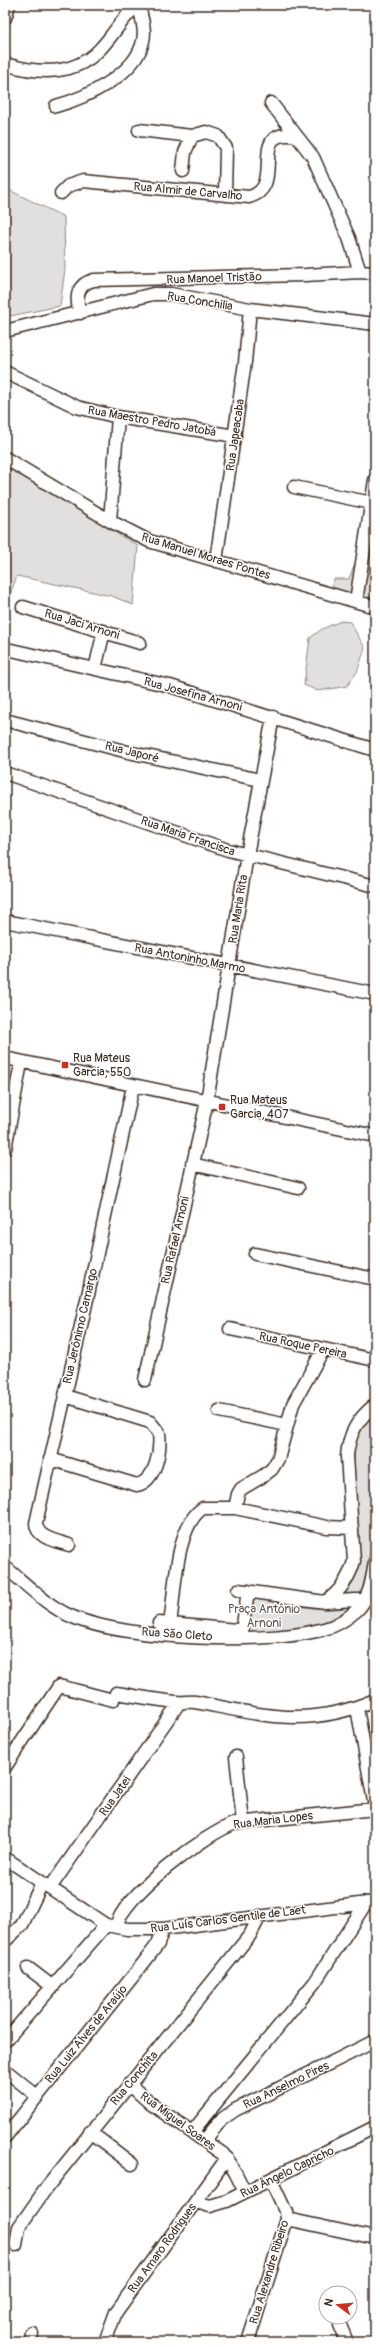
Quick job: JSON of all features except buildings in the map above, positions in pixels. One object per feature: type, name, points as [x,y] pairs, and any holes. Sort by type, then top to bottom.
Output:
[{"type":"street","points":[[5,18],[9,5]]},
{"type":"street","points":[[5,64],[40,70],[58,71],[73,68],[86,62],[100,49],[123,18],[138,5],[144,32],[143,41],[140,50],[131,63],[114,79],[94,93],[56,106]]},
{"type":"street","points":[[271,103],[313,157],[349,238],[360,272]]},
{"type":"street","points":[[139,130],[192,136],[206,132],[218,136],[223,141],[226,148],[225,195]]},
{"type":"street","name":"Rua Almir de Carvalho","points":[[61,193],[68,186],[83,181],[249,197],[263,190],[267,180],[267,153],[273,139],[283,134],[296,136]]},
{"type":"street","points":[[183,171],[185,152],[192,136]]},
{"type":"street","name":"Rua Manoel Tristão","points":[[80,312],[76,298],[78,291],[87,282],[94,280],[305,275],[360,272],[375,273]]},
{"type":"street","name":"Rua Conchilia","points":[[5,331],[153,294],[171,294],[250,309],[375,324]]},
{"type":"street","name":"Rua Japeacaba","points":[[216,561],[245,362],[250,309]]},
{"type":"street","name":"Rua Maestro Pedro Jatobá","points":[[5,372],[67,404],[118,417],[235,436]]},
{"type":"street","points":[[110,521],[118,417]]},
{"type":"street","name":"Rua Manuel Moraes Pontes","points":[[5,458],[110,521],[149,541],[375,607]]},
{"type":"street","points":[[356,601],[375,480]]},
{"type":"street","points":[[294,487],[372,503]]},
{"type":"street","name":"Rua Jaci Arnoni","points":[[23,607],[140,643]]},
{"type":"street","points":[[95,669],[104,631]]},
{"type":"street","name":"Rua Josefina Arnoni","points":[[7,649],[170,686],[375,750]]},
{"type":"street","name":"Rua Maria Rita","points":[[207,1100],[247,855],[273,717]]},
{"type":"street","name":"Rua Japoré","points":[[5,720],[128,752],[260,780]]},
{"type":"street","name":"Rua Maria Francisca","points":[[5,773],[247,855],[375,886]]},
{"type":"street","name":"Rua Antoninho Marmo","points":[[5,921],[375,994]]},
{"type":"street","points":[[5,1058],[21,1063],[207,1100],[375,1136]]},
{"type":"street","points":[[5,1149],[21,1063]]},
{"type":"street","name":"Rua Jerônimo Camargo","points":[[69,1545],[42,1535],[36,1528],[133,1086]]},
{"type":"street","name":"Rua Rafael Arnoni","points":[[145,1380],[207,1100]]},
{"type":"street","points":[[192,1164],[298,1188]]},
{"type":"street","points":[[255,1254],[375,1279]]},
{"type":"street","name":"Rua Roque Pereira","points":[[230,1329],[375,1360]]},
{"type":"street","points":[[323,1350],[297,1394],[287,1425],[282,1448],[272,1469],[241,1489],[238,1494],[235,1508],[327,1527],[352,1528]]},
{"type":"street","points":[[50,1459],[137,1485],[148,1479],[157,1455],[159,1433],[150,1422],[65,1396]]},
{"type":"street","points":[[325,1602],[337,1594],[351,1571],[355,1549],[347,1456],[348,1443],[359,1419],[375,1405]]},
{"type":"street","points":[[219,1411],[287,1425]]},
{"type":"street","name":"Rua São Cleto","points":[[235,1508],[203,1508],[190,1520],[181,1548],[165,1624],[241,1634]]},
{"type":"street","points":[[241,1634],[243,1590],[325,1602],[371,1600],[375,1562]]},
{"type":"street","name":"Rua São Cleto","points":[[5,1567],[55,1607],[83,1621],[153,1633],[295,1635],[324,1629],[346,1618],[371,1600]]},
{"type":"street","points":[[5,1767],[59,1686],[114,1697],[179,1703],[192,1702],[241,1712],[290,1718],[317,1717],[357,1708],[375,1700]]},
{"type":"street","name":"Rua Jatei","points":[[5,1941],[22,1925],[46,1885],[179,1703]]},
{"type":"street","points":[[357,1708],[375,1808]]},
{"type":"street","points":[[236,1758],[243,1822]]},
{"type":"street","name":"Rua Maria Lopes","points":[[5,2042],[122,1912],[183,1854],[220,1829],[243,1822],[375,1808]]},
{"type":"street","points":[[5,1858],[111,1926]]},
{"type":"street","points":[[192,2132],[315,1982],[370,1902]]},
{"type":"street","name":"Rua Luís Carlos Gentile de Laet","points":[[111,1926],[163,1929],[370,1902]]},
{"type":"street","name":"Rua Conchita","points":[[16,2245],[19,2227],[47,2187],[246,1940],[260,1916]]},
{"type":"street","name":"Rua Luiz Alves de Araújo","points":[[5,2136],[158,1944],[163,1929]]},
{"type":"street","points":[[28,1968],[53,1987]]},
{"type":"street","name":"Rua Anselmo Pires","points":[[205,2140],[222,2120],[235,2110],[375,2041]]},
{"type":"street","points":[[5,2070],[37,2096]]},
{"type":"street","name":"Rua Miguel Soares","points":[[129,2084],[150,2102],[205,2140],[227,2158]]},
{"type":"street","points":[[222,2094],[226,2101],[235,2110]]},
{"type":"street","name":"Rua Ângelo Capricho","points":[[196,2202],[214,2205],[271,2180],[375,2127]]},
{"type":"street","points":[[90,2132],[132,2164]]},
{"type":"street","points":[[227,2158],[245,2192]]},
{"type":"street","name":"Rua Amaro Rodrigues","points":[[105,2342],[116,2312],[227,2158]]},
{"type":"street","name":"Rua Alexandre Ribeiro","points":[[248,2342],[287,2219],[286,2212],[271,2180]]},
{"type":"street","points":[[287,2219],[375,2238]]},
{"type":"street","points":[[340,2325],[346,2342]]},
{"type":"green space","points":[[5,188],[64,217],[65,269],[60,306],[5,317]]},
{"type":"green space","points":[[5,466],[138,546],[133,605],[112,596],[17,576],[5,607]]},
{"type":"green space","points":[[355,563],[375,571],[373,597],[352,597],[330,590],[334,579],[349,579]]},
{"type":"green space","points":[[341,621],[350,622],[365,648],[357,672],[347,686],[318,691],[304,685],[310,638],[322,629]]},
{"type":"green space","points":[[375,1412],[374,1520],[368,1565],[361,1594],[343,1596],[359,1558],[354,1462],[355,1443],[361,1426]]},
{"type":"green space","name":"Praça Antônio Arnoni","points":[[254,1597],[304,1607],[330,1609],[353,1606],[341,1614],[317,1625],[291,1630],[249,1633],[250,1600]]},
{"type":"place","name":"Rua Mateus Garcia, 550","points":[[65,1065]]},
{"type":"place","name":"Rua Mateus Garcia, 407","points":[[222,1107]]}]
